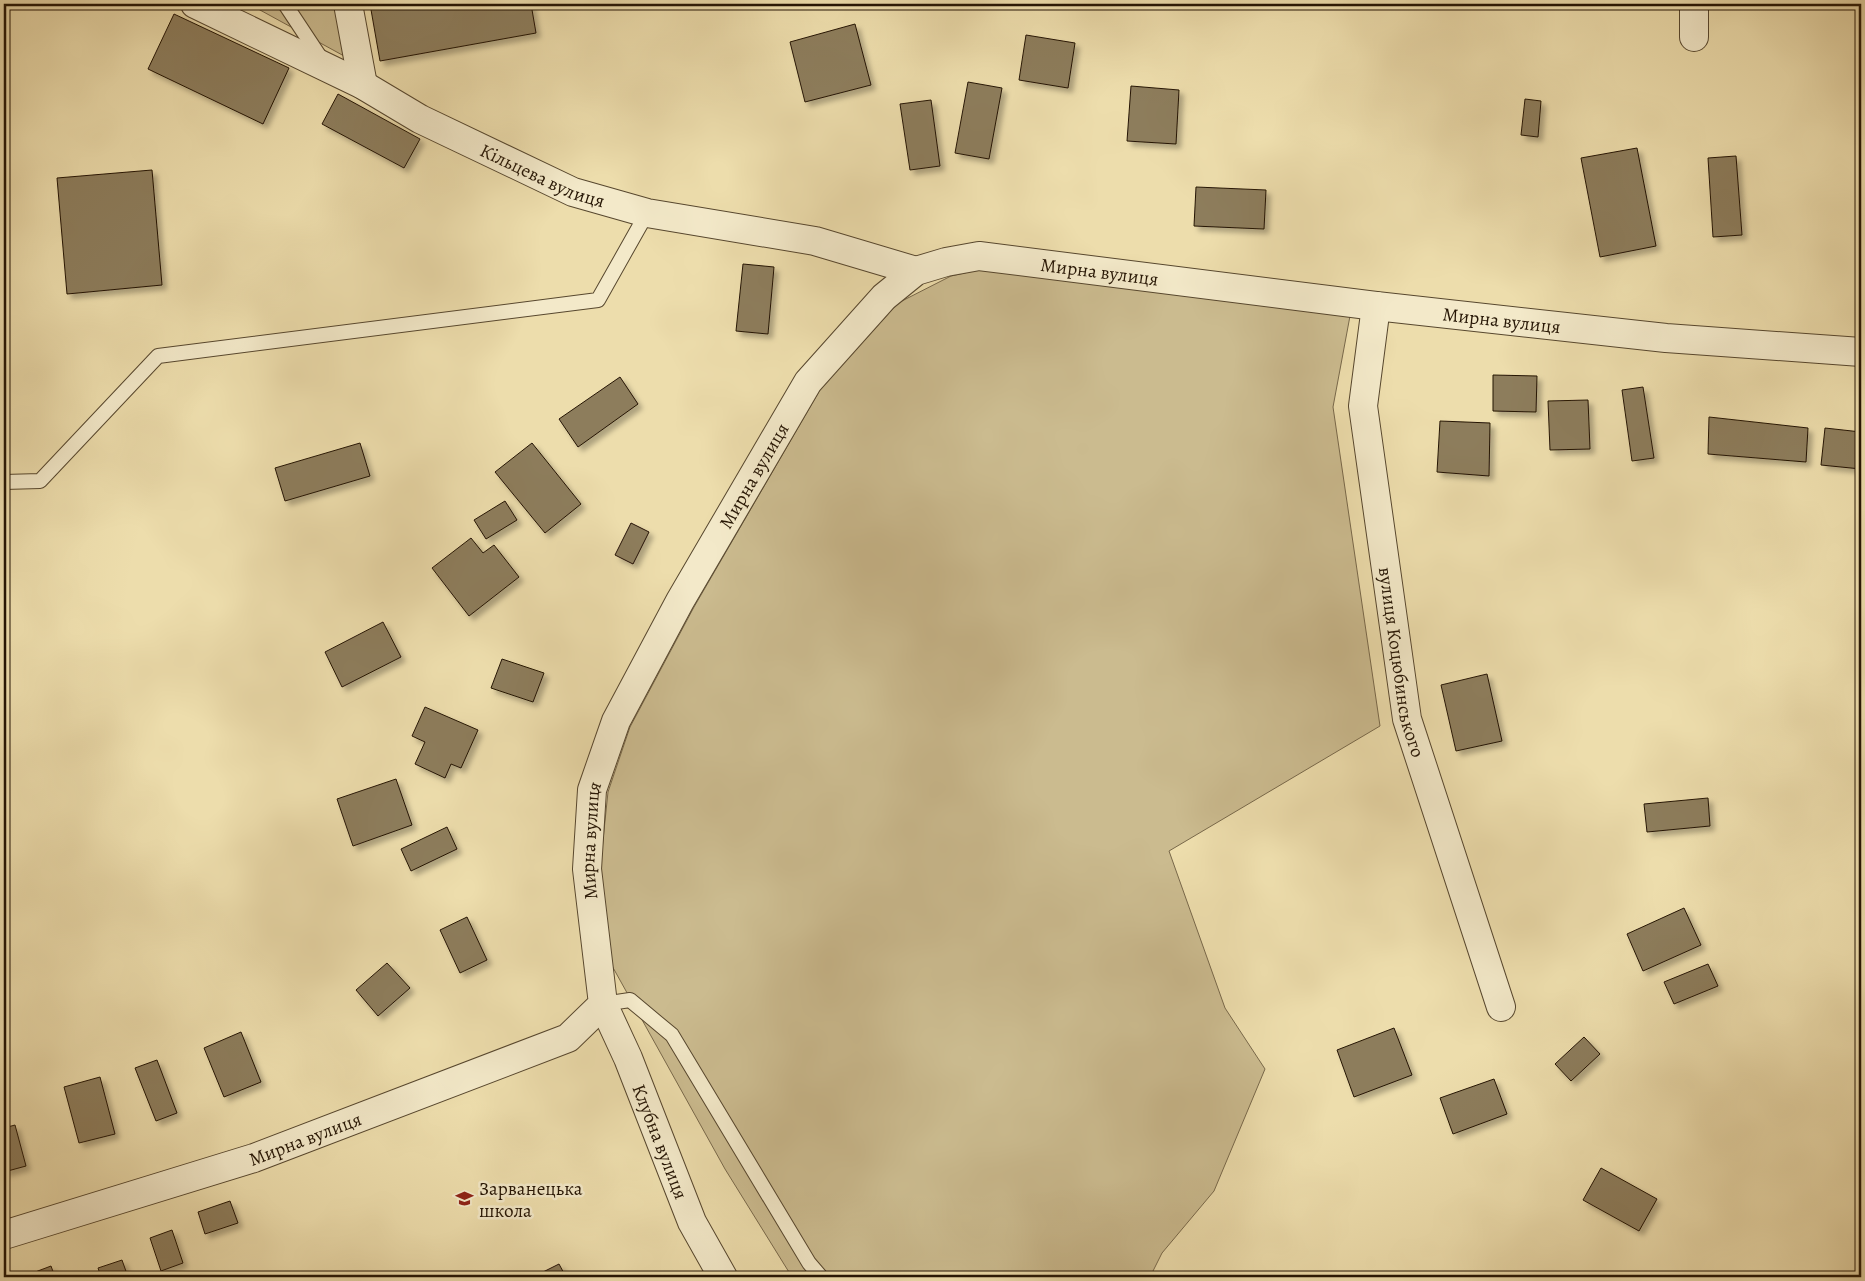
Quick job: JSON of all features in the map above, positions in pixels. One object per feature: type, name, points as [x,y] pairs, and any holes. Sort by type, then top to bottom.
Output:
[{"type":"street","name":"Кільцева вулиця","points":[[195,4],[363,85],[420,119],[572,192],[647,213],[815,241],[916,271]]},
{"type":"street","points":[[348,4],[363,85]]},
{"type":"street","points":[[1694,4],[1694,37]]},
{"type":"street","name":"Мирна вулиця","points":[[4,1235],[254,1158],[558,1042],[568,1038],[603,1004],[587,869],[592,790],[616,721],[680,601],[808,382],[884,297],[916,271],[946,262],[979,256],[1376,306],[1666,338],[1861,352]]},
{"type":"street","name":"вулиця Коцюбинського","points":[[1376,306],[1363,406],[1407,718],[1501,1006]]},
{"type":"street","name":"Клубна вулиця","points":[[603,1004],[628,1058],[692,1222],[724,1277]]},
{"type":"lane","points":[[285,4],[326,67]]},
{"type":"lane","points":[[4,482],[40,481],[158,356],[598,300],[647,213]]},
{"type":"lane","points":[[603,1004],[630,1000],[672,1035],[809,1264],[821,1277]]},
{"type":"shaded area","points":[[249,4],[354,4],[366,68]]},
{"type":"shaded area","points":[[982,269],[1350,316],[1333,407],[1380,726],[1169,851],[1225,1008],[1265,1069],[1214,1191],[1162,1253],[1150,1277],[792,1277],[725,1169],[611,964],[600,869],[608,792],[630,727],[694,607],[821,388],[898,303],[951,276]]},
{"type":"building","points":[[370,4],[531,4],[536,33],[380,61]]},
{"type":"building","points":[[174,14],[289,68],[263,124],[148,69]]},
{"type":"building","points":[[855,24],[871,85],[805,102],[790,42]]},
{"type":"building","points":[[1026,35],[1075,43],[1068,88],[1019,80]]},
{"type":"building","points":[[968,82],[1002,88],[989,159],[955,153]]},
{"type":"building","points":[[1131,86],[1179,90],[1176,144],[1127,141]]},
{"type":"building","points":[[338,94],[420,139],[404,168],[322,124]]},
{"type":"building","points":[[1525,99],[1541,101],[1538,137],[1521,135]]},
{"type":"building","points":[[931,100],[940,166],[910,170],[900,104]]},
{"type":"building","points":[[1637,148],[1656,246],[1600,257],[1581,158]]},
{"type":"building","points":[[1736,156],[1742,235],[1713,237],[1708,158]]},
{"type":"building","points":[[152,170],[162,285],[67,294],[57,178]]},
{"type":"building","points":[[1196,187],[1266,190],[1264,229],[1194,226]]},
{"type":"building","points":[[743,264],[774,267],[768,334],[736,331]]},
{"type":"building","points":[[1493,375],[1537,376],[1536,412],[1493,411]]},
{"type":"building","points":[[620,377],[638,404],[578,447],[559,419]]},
{"type":"building","points":[[1643,387],[1654,458],[1632,461],[1622,390]]},
{"type":"building","points":[[1588,400],[1590,449],[1550,450],[1548,401]]},
{"type":"building","points":[[1709,417],[1808,428],[1806,462],[1708,454]]},
{"type":"building","points":[[1440,421],[1490,423],[1489,476],[1437,472]]},
{"type":"building","points":[[1825,428],[1861,432],[1861,469],[1821,465]]},
{"type":"building","points":[[360,443],[370,476],[285,501],[275,468]]},
{"type":"building","points":[[532,443],[581,504],[545,533],[495,472]]},
{"type":"building","points":[[505,501],[517,520],[486,539],[474,520]]},
{"type":"building","points":[[631,523],[649,532],[633,564],[615,555]]},
{"type":"building","points":[[471,538],[483,553],[494,545],[519,577],[469,616],[432,568]]},
{"type":"building","points":[[383,622],[401,657],[342,687],[325,652]]},
{"type":"building","points":[[502,659],[544,673],[533,702],[491,688]]},
{"type":"building","points":[[1487,674],[1502,741],[1456,751],[1441,685]]},
{"type":"building","points":[[425,707],[478,730],[461,768],[451,764],[445,778],[415,764],[425,742],[412,736]]},
{"type":"building","points":[[396,779],[412,825],[353,846],[337,799]]},
{"type":"building","points":[[1708,798],[1710,826],[1647,832],[1644,804]]},
{"type":"building","points":[[447,827],[457,849],[411,871],[401,849]]},
{"type":"building","points":[[1684,908],[1701,945],[1643,971],[1627,934]]},
{"type":"building","points":[[467,917],[487,960],[460,973],[440,930]]},
{"type":"building","points":[[387,963],[410,988],[378,1016],[356,990]]},
{"type":"building","points":[[1708,964],[1718,986],[1674,1004],[1664,982]]},
{"type":"building","points":[[1394,1028],[1412,1075],[1354,1097],[1337,1050]]},
{"type":"building","points":[[241,1032],[261,1082],[224,1097],[204,1048]]},
{"type":"building","points":[[1584,1037],[1600,1054],[1571,1081],[1555,1064]]},
{"type":"building","points":[[157,1060],[177,1113],[156,1121],[135,1068]]},
{"type":"building","points":[[100,1077],[115,1134],[79,1143],[64,1087]]},
{"type":"building","points":[[1494,1079],[1507,1114],[1453,1134],[1440,1098]]},
{"type":"building","points":[[15,1125],[26,1166],[4,1172],[4,1128]]},
{"type":"building","points":[[1601,1168],[1657,1199],[1639,1231],[1583,1200]]},
{"type":"building","points":[[230,1201],[238,1223],[205,1234],[198,1212]]},
{"type":"building","points":[[172,1230],[183,1263],[161,1271],[150,1238]]},
{"type":"building","points":[[122,1260],[128,1277],[101,1277],[98,1268]]},
{"type":"building","points":[[559,1264],[566,1277],[533,1277]]},
{"type":"building","points":[[51,1266],[55,1277],[22,1277]]},
{"type":"place","name":"Зарванецька школа","points":[[465,1199]]}]
